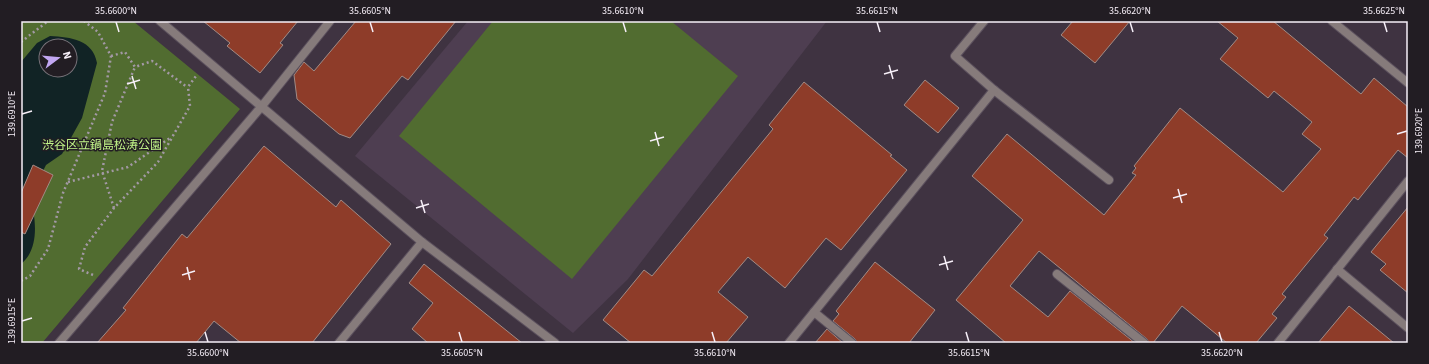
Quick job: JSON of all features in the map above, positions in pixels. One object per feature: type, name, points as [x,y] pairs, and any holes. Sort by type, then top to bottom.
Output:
[{"type":"street","points":[[160,21],[422,242],[555,343]]},
{"type":"street","points":[[59,343],[262,106],[330,21]]},
{"type":"street","points":[[984,21],[955,56],[994,90],[1109,180]]},
{"type":"street","points":[[1332,21],[1408,83]]},
{"type":"street","points":[[789,343],[994,90]]},
{"type":"street","points":[[1278,343],[1408,180]]},
{"type":"street","points":[[339,343],[422,242]]},
{"type":"street","points":[[1337,269],[1408,328]]},
{"type":"street","points":[[1057,274],[1144,343]]},
{"type":"street","points":[[814,312],[852,343]]},
{"type":"path","points":[[21,42],[48,21]]},
{"type":"path","points":[[21,281],[30,276],[48,250],[67,182],[105,93],[111,56],[98,32],[84,21]]},
{"type":"path","points":[[111,56],[125,52],[135,67]]},
{"type":"path","points":[[114,208],[102,171],[112,122],[135,67],[152,61],[188,87]]},
{"type":"path","points":[[111,282],[79,269],[86,247],[114,208],[158,162],[190,106],[188,87],[208,61]]},
{"type":"path","points":[[67,182],[128,167],[172,137]]},
{"type":"shaded area","points":[[468,21],[827,21],[628,279],[573,333],[355,156]]},
{"type":"shaded area","points":[[50,36],[70,38],[46,38]]},
{"type":"shaded area","points":[[78,40],[91,49],[95,55],[97,63],[82,118],[62,154],[46,165],[30,197],[35,223],[34,241],[27,258],[21,264],[21,62],[38,42],[38,78],[78,78]]},
{"type":"green space","name":"渋谷区立鍋島松涛公園","points":[[21,21],[133,21],[240,109],[42,343],[21,343]]},
{"type":"green space","points":[[493,21],[671,21],[738,76],[572,279],[399,136]]},
{"type":"building","points":[[203,21],[298,21],[280,43],[283,45],[260,73],[227,46],[230,43]]},
{"type":"building","points":[[356,21],[456,21],[408,80],[402,76],[350,138],[339,134],[297,99],[294,75],[304,62],[314,71]]},
{"type":"building","points":[[1073,21],[1130,21],[1095,63],[1061,35]]},
{"type":"building","points":[[1217,21],[1273,21],[1361,94],[1374,78],[1408,107],[1408,158],[1398,150],[1358,200],[1354,197],[1324,235],[1328,238],[1282,294],[1286,297],[1272,314],[1277,318],[1256,343],[1227,343],[1182,306],[1153,343],[1149,343],[1147,339],[1039,251],[1010,286],[1048,317],[1070,291],[1135,343],[1006,343],[956,300],[1023,220],[972,176],[1007,134],[1104,215],[1136,175],[1132,173],[1136,168],[1134,166],[1180,108],[1283,192],[1321,149],[1302,134],[1312,122],[1274,91],[1268,98],[1220,59],[1238,38]]},
{"type":"building","points":[[925,80],[959,108],[938,133],[904,105]]},
{"type":"building","points":[[804,82],[892,155],[890,156],[907,170],[841,250],[826,238],[785,288],[748,257],[718,292],[748,317],[726,343],[631,343],[603,320],[644,270],[652,276],[773,129],[769,125]]},
{"type":"building","points":[[264,146],[336,207],[341,200],[391,244],[312,343],[241,343],[214,321],[196,343],[97,343],[126,310],[123,308],[182,234],[187,238]]},
{"type":"building","points":[[33,165],[53,175],[25,234],[21,232],[21,193]]},
{"type":"building","points":[[1408,207],[1408,293],[1380,270],[1386,264],[1371,252]]},
{"type":"building","points":[[875,262],[935,310],[909,343],[857,343],[855,339],[833,321],[839,314],[836,311]]},
{"type":"building","points":[[424,264],[522,343],[428,343],[412,329],[433,303],[409,283]]},
{"type":"building","points":[[1349,306],[1394,343],[1318,343]]},
{"type":"building","points":[[827,329],[843,343],[815,343]]}]
